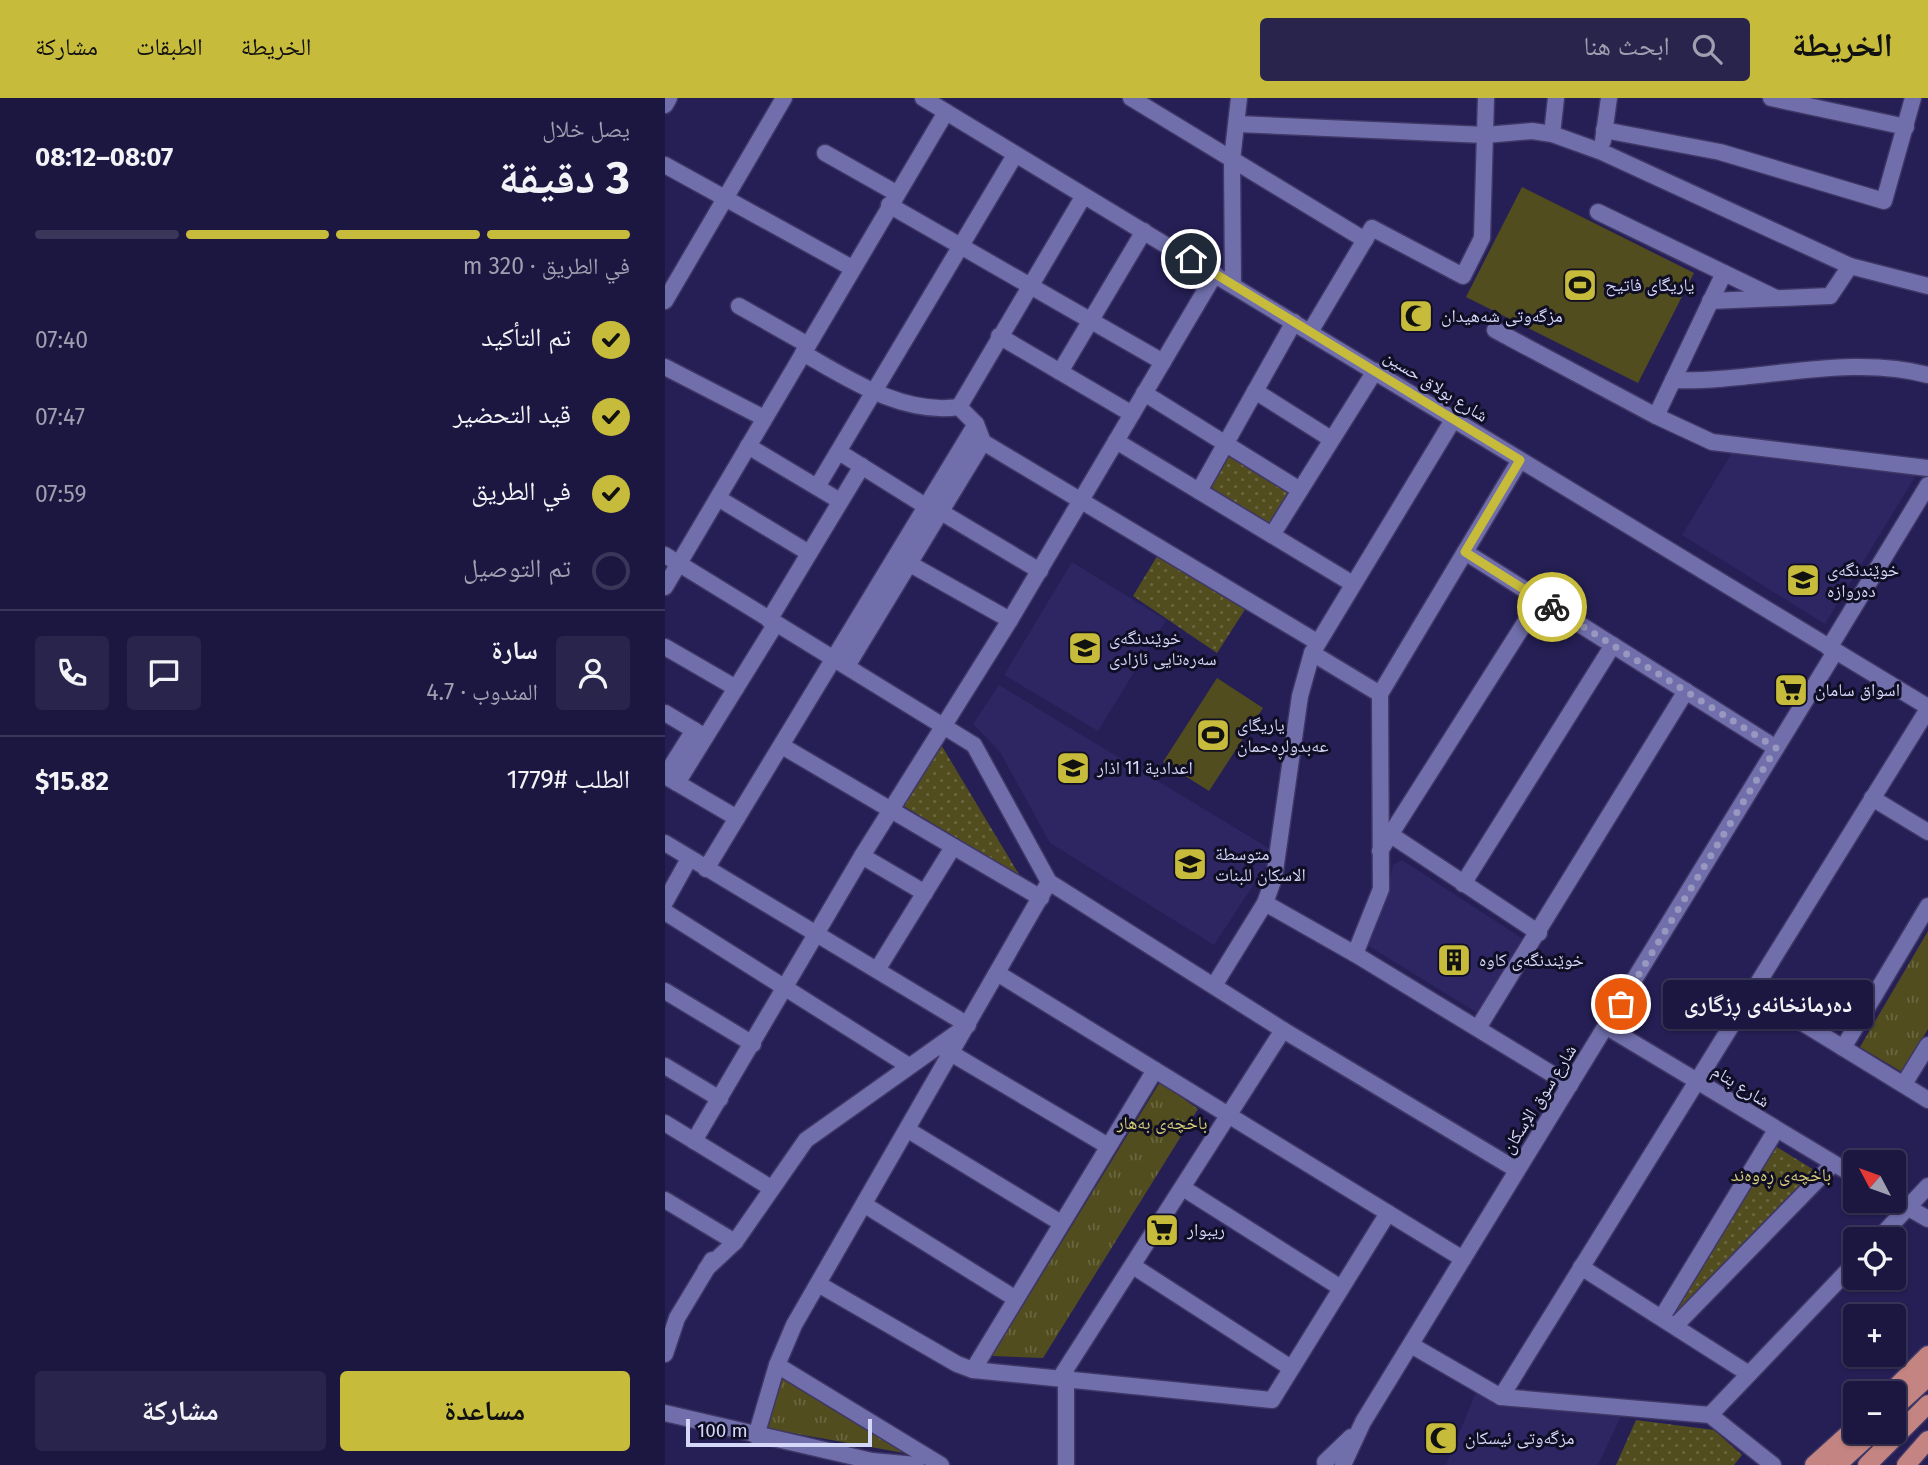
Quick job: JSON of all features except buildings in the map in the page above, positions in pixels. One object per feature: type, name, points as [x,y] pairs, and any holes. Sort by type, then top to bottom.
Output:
[{"type":"main road","points":[[1902,1381],[1928,1354]]},
{"type":"main road","points":[[1906,1397],[1928,1377]]},
{"type":"main road","points":[[1867,1465],[1928,1404]]},
{"type":"main road","points":[[1814,1465],[1843,1439]]},
{"type":"main road","points":[[1906,1465],[1928,1440]]},
{"type":"main road","points":[[1837,1465],[1860,1444]]},
{"type":"street","points":[[665,104],[669,98]]},
{"type":"street","points":[[665,301],[784,98]]},
{"type":"street","name":"شارع بولاق حسين","points":[[923,98],[1928,708]]},
{"type":"street","points":[[1131,98],[1147,103],[1232,160],[1365,240]]},
{"type":"street","points":[[1233,285],[1232,160],[1239,98]]},
{"type":"street","points":[[1310,332],[1372,228],[1464,276],[1482,238],[1486,98]]},
{"type":"street","points":[[1552,134],[1556,98]]},
{"type":"street","points":[[1602,152],[1609,98]]},
{"type":"street","points":[[1771,98],[1906,127]]},
{"type":"street","points":[[1604,130],[1720,152],[1884,201],[1913,98]]},
{"type":"street","points":[[665,587],[672,559],[718,498],[946,112]]},
{"type":"street","points":[[1238,124],[1485,135],[1532,131],[1552,134],[1602,152],[1850,266],[1928,286]]},
{"type":"street","points":[[825,153],[962,245],[1163,362]]},
{"type":"street","points":[[817,488],[1015,155]]},
{"type":"street","points":[[665,165],[852,268]]},
{"type":"street","points":[[960,407],[999,336],[1083,197]]},
{"type":"street","points":[[1598,212],[1776,298]]},
{"type":"street","points":[[1060,372],[1144,230]]},
{"type":"street","points":[[1710,301],[1830,296],[1850,266]]},
{"type":"street","points":[[1656,416],[1724,273]]},
{"type":"street","points":[[694,1140],[862,856],[1010,620],[1215,274]]},
{"type":"street","points":[[739,306],[874,394],[944,409],[960,407]]},
{"type":"street","points":[[1199,491],[1294,322]]},
{"type":"street","points":[[1495,330],[1656,416],[1712,442],[1928,468]]},
{"type":"street","points":[[999,336],[1132,414]]},
{"type":"street","points":[[665,367],[764,418]]},
{"type":"street","points":[[1673,380],[1715,381],[1755,375],[1873,368],[1928,375]]},
{"type":"street","points":[[1272,535],[1375,371]]},
{"type":"street","points":[[1255,391],[1331,439]]},
{"type":"street","points":[[1144,394],[1300,490]]},
{"type":"street","points":[[960,407],[976,424],[983,442],[1081,500],[1314,648],[1380,694]]},
{"type":"street","points":[[1216,984],[1265,903],[1274,878],[1300,696],[1314,648],[1453,420]]},
{"type":"street","points":[[706,869],[782,746],[909,564],[976,424]]},
{"type":"street","points":[[1116,441],[1353,584]]},
{"type":"street","points":[[841,662],[934,509],[983,442]]},
{"type":"street","points":[[748,446],[840,501]]},
{"type":"street","points":[[839,452],[1039,571]]},
{"type":"street","points":[[1355,954],[1381,889],[1380,694],[1520,460]]},
{"type":"street","points":[[737,818],[669,778],[736,688],[809,553],[862,466]]},
{"type":"street","name":"شارع سوق الإسكان","points":[[1363,1422],[1776,748],[1928,485]]},
{"type":"street","points":[[718,498],[809,553]]},
{"type":"street","points":[[1465,552],[1776,748]]},
{"type":"street","points":[[672,559],[772,623],[974,744],[1049,882],[1216,984],[1283,1030],[1517,1170]]},
{"type":"street","points":[[909,564],[1010,620]]},
{"type":"street","points":[[1380,851],[1540,599]]},
{"type":"street","points":[[1463,884],[1613,645]]},
{"type":"street","points":[[665,647],[736,688]]},
{"type":"street","points":[[1478,1028],[1686,691]]},
{"type":"street","points":[[1501,1397],[1928,708]]},
{"type":"street","points":[[665,713],[700,733]]},
{"type":"street","points":[[782,746],[1041,898]]},
{"type":"street","points":[[1872,798],[1928,832]]},
{"type":"street","points":[[1391,835],[1539,933]]},
{"type":"street","points":[[665,843],[818,932],[968,1025]]},
{"type":"street","points":[[877,970],[953,847]]},
{"type":"street","points":[[862,856],[925,893]]},
{"type":"street","points":[[665,902],[689,859]]},
{"type":"street","points":[[756,1436],[777,1365],[794,1325],[820,1285],[908,1130],[946,1049],[968,1025],[1049,882]]},
{"type":"street","points":[[1265,903],[1355,954],[1570,1085]]},
{"type":"street","points":[[1843,1048],[1928,906]]},
{"type":"street","points":[[665,912],[909,1066]]},
{"type":"street","points":[[997,973],[1463,1259]]},
{"type":"street","points":[[665,991],[753,1044]]},
{"type":"street","points":[[1752,992],[1928,1100]]},
{"type":"street","name":"شارع بتام","points":[[1607,1027],[1843,1170]]},
{"type":"street","points":[[1066,1465],[1064,1376],[1283,1030]]},
{"type":"street","points":[[1904,1084],[1928,1045]]},
{"type":"street","points":[[665,1354],[671,1314],[806,1140],[909,1066],[946,1049]]},
{"type":"street","points":[[946,1049],[1108,1146]]},
{"type":"street","points":[[665,1067],[720,1099]]},
{"type":"street","points":[[973,1370],[1155,1070]]},
{"type":"street","points":[[665,1122],[771,1188]]},
{"type":"street","points":[[908,1130],[1062,1223]]},
{"type":"street","points":[[1669,1321],[1776,1130]]},
{"type":"street","points":[[1669,1321],[1833,1164]]},
{"type":"street","points":[[1890,1227],[1928,1186]]},
{"type":"street","points":[[1183,1188],[1341,1288]]},
{"type":"street","points":[[665,1200],[731,1240]]},
{"type":"street","points":[[865,1205],[1016,1299]]},
{"type":"street","points":[[1906,1206],[1928,1219]]},
{"type":"street","points":[[820,1285],[957,1364],[973,1370],[1064,1376],[1272,1400],[1388,1213]]},
{"type":"street","points":[[1133,1266],[1291,1368]]},
{"type":"street","points":[[1581,1267],[1749,1374]]},
{"type":"street","points":[[1710,1415],[1843,1276]]},
{"type":"street","points":[[1411,1345],[1501,1397],[1710,1415],[1773,1465]]},
{"type":"street","points":[[777,1365],[941,1465]]},
{"type":"street","points":[[665,1413],[872,1461],[916,1465]]},
{"type":"street","points":[[1322,1464],[1363,1422]]},
{"type":"street","points":[[1342,1465],[1363,1422]]},
{"type":"shaded area","name":"خوێندنگەی دەروازە","points":[[1735,448],[1918,472],[1825,624],[1682,535]]},
{"type":"shaded area","name":"خوێندنگەی سەرەتایی ئازادی","points":[[1072,562],[1166,620],[1098,731],[1004,675]]},
{"type":"shaded area","points":[[999,685],[1275,852],[1214,945],[1050,843],[1000,752],[973,724]]},
{"type":"shaded area","points":[[1402,860],[1526,941],[1481,1015],[1367,945],[1385,904],[1393,865]]},
{"type":"shaded area","points":[[1476,1392],[1501,1404],[1621,1416],[1598,1465],[1446,1465]]},
{"type":"green space","name":"یاریگای فاتیح","points":[[1522,187],[1694,273],[1638,383],[1466,297]]},
{"type":"green space","points":[[1226,452],[1290,492],[1270,525],[1213,489],[1209,480]]},
{"type":"green space","points":[[1159,553],[1246,608],[1217,653],[1133,596]]},
{"type":"green space","name":"یاریگای عەبدولڕەحمان","points":[[1217,678],[1263,708],[1209,791],[1163,762]]},
{"type":"green space","points":[[940,743],[1020,876],[902,805]]},
{"type":"green space","points":[[1928,931],[1928,1029],[1902,1072],[1860,1047]]},
{"type":"green space","name":"باخچەی بەهار","points":[[1160,1082],[1198,1109],[1043,1358],[992,1356]]},
{"type":"green space","name":"باخچەی ڕەوەند","points":[[1775,1146],[1814,1170],[1673,1316]]},
{"type":"green space","points":[[781,1378],[904,1453],[764,1428]]},
{"type":"green space","points":[[1636,1420],[1714,1430],[1742,1455],[1734,1465],[1616,1465]]},
{"type":"way so far","points":[[1552,607],[1776,748],[1621,1004]]},
{"type":"place","name":"یاریگای فاتیح","points":[[1580,285]]},
{"type":"place","name":"مزگەوتی شەهیدان","points":[[1416,316]]},
{"type":"place","name":"خوێندنگەی دەروازە","points":[[1803,580]]},
{"type":"place","name":"خوێندنگەی سەرەتایی ئازادی","points":[[1085,648]]},
{"type":"place","name":"اسواق سامان","points":[[1791,690]]},
{"type":"place","name":"یاریگای عەبدولڕەحمان","points":[[1213,735]]},
{"type":"place","name":"اعدادية 11 اذار","points":[[1073,768]]},
{"type":"place","name":"متوسطة الاسكان للبنات","points":[[1190,864]]},
{"type":"place","name":"خوێندنگەی کاوە","points":[[1454,960]]},
{"type":"place","name":"دەرمانخانەی ڕزگاری","points":[[1621,1004]]},
{"type":"place","name":"ريبوار","points":[[1162,1230]]},
{"type":"place","name":"مزگەوتی ئیسکان","points":[[1441,1438]]},
{"type":"route","points":[[1191,259],[1520,460],[1465,552],[1552,607]]}]
